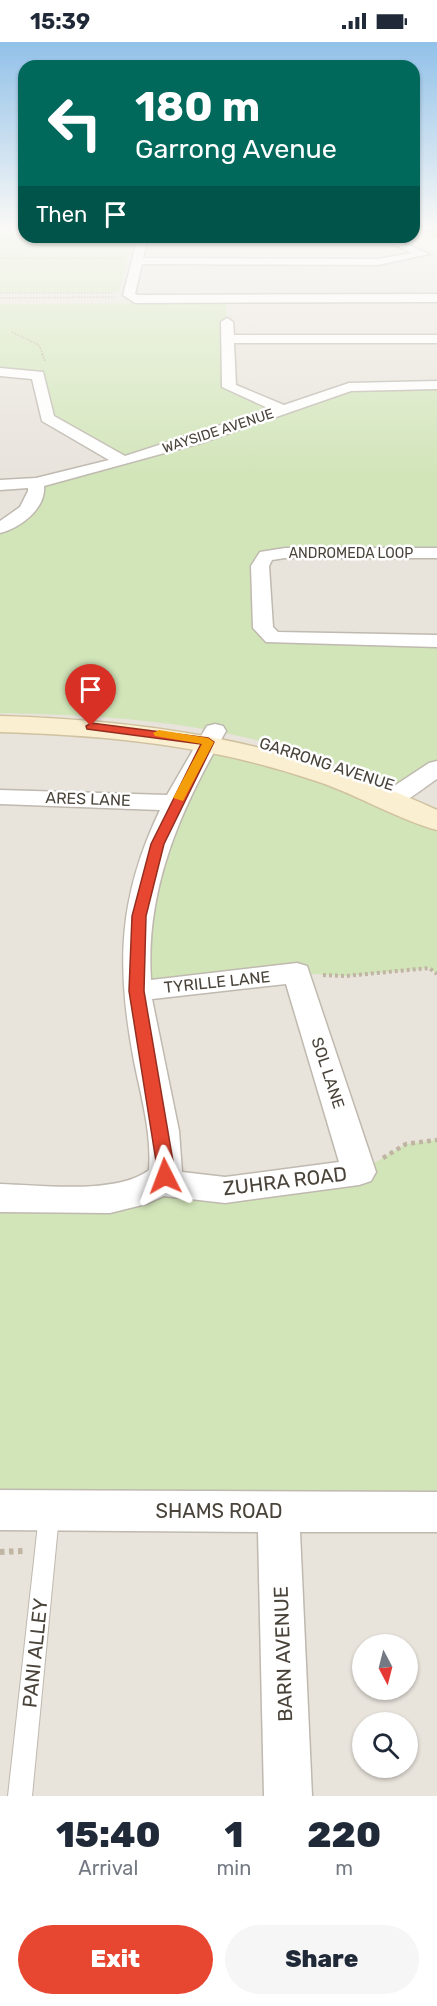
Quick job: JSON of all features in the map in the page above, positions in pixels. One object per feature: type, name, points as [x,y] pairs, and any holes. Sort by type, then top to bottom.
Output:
[{"type":"street","points":[[227,312],[229,387],[284,410]]},
{"type":"street","points":[[227,339],[437,339]]},
{"type":"street","points":[[0,372],[35,373],[40,378],[44,413],[51,422],[123,461]]},
{"type":"street","name":"WAYSIDE AVENUE","points":[[0,484],[36,483],[123,461],[196,440],[359,385],[437,385]]},
{"type":"street","points":[[0,528],[21,516],[28,509],[37,497],[36,483]]},
{"type":"street","name":"ANDROMEDA LOOP","points":[[437,553],[285,553],[266,556],[261,566],[262,628],[273,638],[437,641]]},
{"type":"street","name":"GARRONG AVENUE","points":[[0,713],[116,718],[212,737],[437,806]]},
{"type":"street","name":"GARRONG AVENUE","points":[[0,724],[91,726],[212,737]]},
{"type":"street","points":[[0,1198],[110,1199],[146,1191],[165,1176],[166,1167],[137,991],[139,916],[157,844],[176,803],[212,737]]},
{"type":"street","points":[[397,794],[437,768]]},
{"type":"street","name":"GARRONG AVENUE","points":[[397,794],[437,821]]},
{"type":"street","name":"ARES LANE","points":[[0,797],[176,803]]},
{"type":"street","name":"TYRILLE LANE","points":[[137,991],[297,973]]},
{"type":"street","name":"SOL LANE","points":[[297,973],[359,1172]]},
{"type":"street","name":"ZUHRA ROAD","points":[[158,1182],[225,1190],[359,1172]]},
{"type":"street","name":"SHAMS ROAD","points":[[0,1510],[437,1512]]},
{"type":"street","name":"BARN AVENUE","points":[[278,1511],[288,1796]]},
{"type":"lane","name":"PANI ALLEY","points":[[20,1796],[49,1510]]},
{"type":"path","points":[[12,332],[33,341],[44,353],[45,368],[29,368],[28,372]]},
{"type":"path","points":[[297,973],[346,976],[429,968],[437,974]]},
{"type":"path","points":[[359,1172],[406,1144],[437,1140]]},
{"type":"shaded area","points":[[0,312],[437,312],[437,1796],[0,1796]]},
{"type":"green space","points":[[0,312],[226,312],[228,384],[284,410],[340,390],[437,385],[437,553],[266,556],[265,633],[437,641],[437,768],[404,790],[295,751],[210,730],[106,717],[0,713],[0,528],[11,522],[36,483],[122,461],[57,425],[41,378],[0,372]]},
{"type":"green space","points":[[208,742],[437,821],[437,974],[429,968],[346,976],[297,973],[137,991],[139,916]]},
{"type":"green space","points":[[437,1140],[437,1512],[0,1510],[0,1198],[359,1172],[406,1144]]},
{"type":"slow traffic","points":[[159,733],[208,742],[179,798]]},
{"type":"route","points":[[91,726],[208,742],[157,844],[139,916],[136,950],[137,991],[160,1127],[166,1167],[165,1176]]}]
